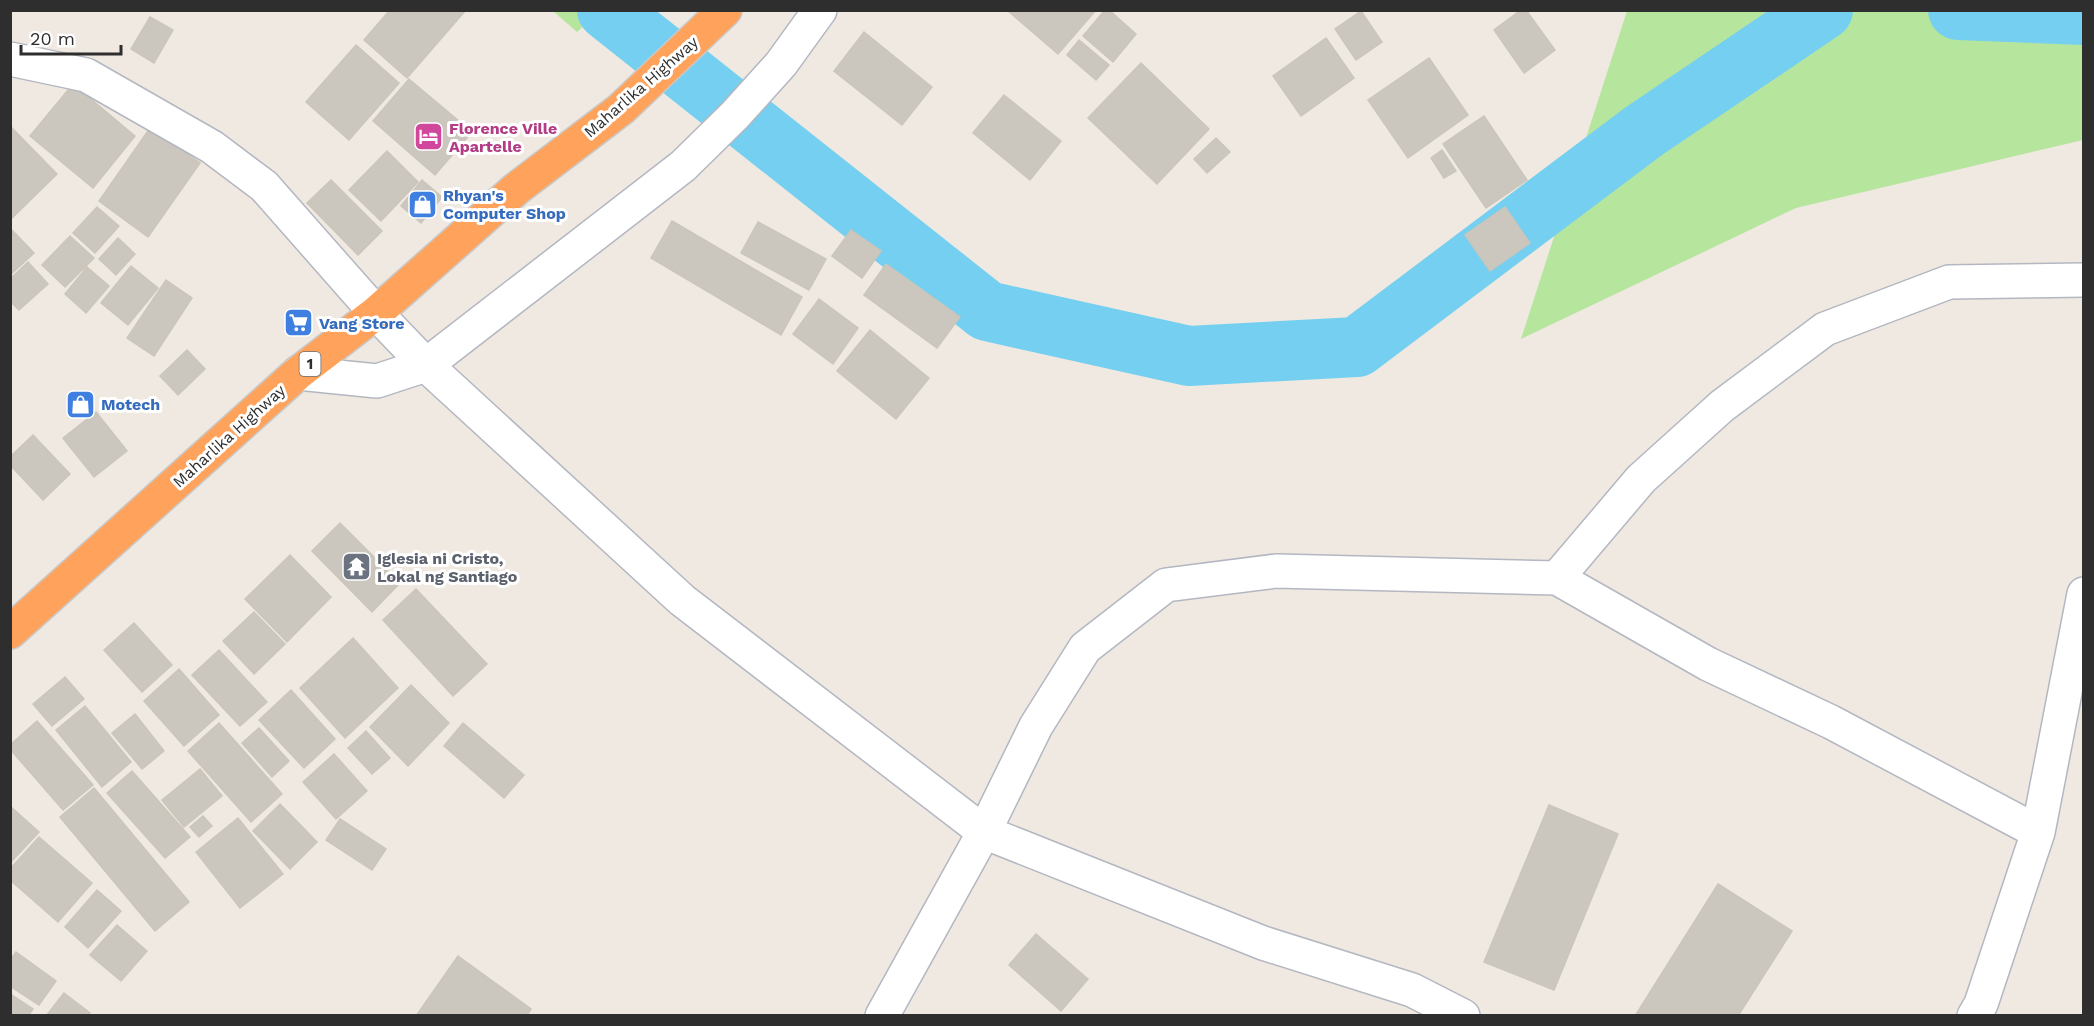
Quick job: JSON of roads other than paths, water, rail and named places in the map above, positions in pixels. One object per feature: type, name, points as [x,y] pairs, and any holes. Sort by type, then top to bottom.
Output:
[{"type":"highway","name":"Maharlika Highway","points":[[10,632],[298,374],[376,313],[516,189],[621,109],[714,21]]},
{"type":"street","points":[[298,374],[377,381],[426,364],[683,166],[735,115],[781,64],[820,10]]},
{"type":"street","points":[[10,59],[86,75],[212,147],[264,186],[376,313],[426,364],[682,600],[984,832],[1263,943],[1412,990],[1463,1016]]},
{"type":"street","points":[[1557,578],[1641,479],[1722,406],[1825,329],[1949,282],[2084,280]]},
{"type":"street","points":[[882,1016],[984,832],[1036,726],[1085,648],[1166,585],[1276,571],[1557,578],[1708,664],[1831,722],[2037,832]]},
{"type":"street","points":[[1974,1016],[1981,1004],[2037,832],[2084,594]]},
{"type":"waterway","points":[[607,10],[987,311],[1189,356],[1357,347],[1644,131],[1823,10]]},
{"type":"waterway","points":[[1958,10],[2084,15]]},
{"type":"place","name":"Florence Ville Apartelle","points":[[428,137]]},
{"type":"place","name":"Rhyan's Computer Shop","points":[[422,204]]},
{"type":"place","name":"Vang Store","points":[[298,323]]},
{"type":"place","name":"Motech","points":[[80,404]]},
{"type":"place","name":"Iglesia ni Cristo, Lokal ng Santiago","points":[[356,567]]}]
